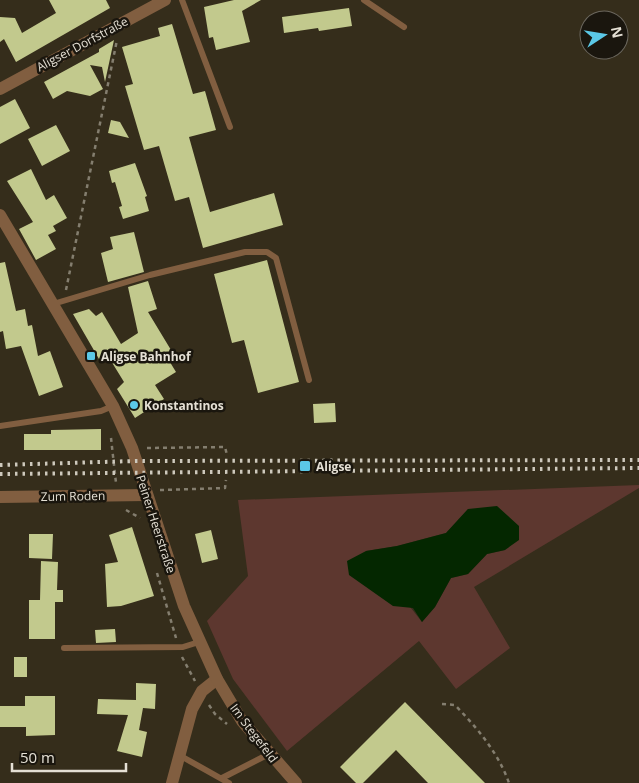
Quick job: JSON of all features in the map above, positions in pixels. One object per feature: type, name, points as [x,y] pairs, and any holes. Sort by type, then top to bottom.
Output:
[{"type":"street","name":"Aligser Dorfstraße","points":[[0,88],[160,1]]},
{"type":"street","name":"Peiner Heerstraße","points":[[0,215],[58,302],[113,406],[132,448],[173,577],[199,642],[217,679]]},
{"type":"street","name":"Zum Roden","points":[[0,497],[146,495]]},
{"type":"street","points":[[172,783],[192,709],[202,691],[217,679]]},
{"type":"street","name":"Im Stegefeld","points":[[217,679],[242,721],[296,783]]},
{"type":"lane","points":[[182,0],[230,126]]},
{"type":"lane","points":[[364,0],[404,27]]},
{"type":"lane","points":[[58,302],[186,266],[245,252],[267,252],[276,258],[309,380]]},
{"type":"lane","points":[[0,426],[101,411],[113,406]]},
{"type":"lane","points":[[64,648],[178,647],[199,642]]},
{"type":"lane","points":[[222,778],[269,754]]},
{"type":"lane","points":[[179,755],[229,783]]},
{"type":"path","points":[[58,302],[93,168],[120,24]]},
{"type":"path","points":[[109,432],[121,507],[140,517],[143,526]]},
{"type":"path","points":[[132,448],[225,447],[227,455]]},
{"type":"path","points":[[146,495],[160,490],[226,488],[226,480]]},
{"type":"path","points":[[156,568],[178,647],[190,674],[202,691]]},
{"type":"path","points":[[442,704],[454,705],[473,724],[503,765],[509,783]]},
{"type":"shaded area","points":[[639,485],[639,488],[474,587],[510,648],[456,689],[419,641],[287,751],[233,679],[207,621],[248,576],[238,500]],"holes":[[[468,509],[505,550],[487,554],[468,574],[451,578],[435,607],[422,622],[366,551],[397,546],[446,533]]]},
{"type":"shaded area","points":[[497,506],[519,526],[519,540],[505,550],[487,554],[468,574],[451,578],[435,607],[422,622],[413,608],[393,606],[349,575],[347,561],[366,551],[397,546],[446,533],[468,509]]},
{"type":"building","points":[[49,0],[106,0],[110,8],[16,62],[4,39],[0,42],[0,17],[15,18],[22,33],[56,13]]},
{"type":"building","points":[[234,0],[261,0],[242,11],[250,42],[216,50],[213,37],[209,38],[204,7]]},
{"type":"building","points":[[349,8],[352,26],[319,31],[318,28],[284,33],[282,17]]},
{"type":"building","points":[[172,24],[193,94],[205,91],[216,130],[189,137],[210,212],[274,193],[283,225],[203,248],[189,197],[175,201],[159,146],[144,150],[125,86],[133,84],[122,47],[160,36],[158,28]]},
{"type":"building","points":[[114,40],[105,82],[102,67],[90,65],[103,89],[90,96],[67,91],[53,99],[44,82],[99,52],[99,49]]},
{"type":"building","points":[[15,99],[30,128],[0,144],[0,107]]},
{"type":"building","points":[[111,120],[120,122],[129,138],[108,133]]},
{"type":"building","points":[[56,125],[70,151],[42,166],[28,139]]},
{"type":"building","points":[[135,163],[147,196],[145,197],[149,211],[123,219],[119,207],[122,206],[115,182],[112,183],[109,171]]},
{"type":"building","points":[[31,169],[46,200],[54,195],[67,218],[53,226],[56,231],[48,235],[56,249],[36,260],[19,229],[33,222],[7,181]]},
{"type":"building","points":[[134,232],[144,272],[108,282],[101,253],[113,249],[110,237]]},
{"type":"building","points":[[267,260],[299,382],[258,393],[244,340],[232,343],[214,274]]},
{"type":"building","points":[[5,262],[16,311],[25,309],[28,326],[32,325],[38,356],[50,351],[63,387],[39,396],[21,346],[6,349],[3,331],[0,332],[0,263]]},
{"type":"building","points":[[148,281],[157,309],[148,312],[171,350],[165,354],[176,372],[155,385],[164,399],[135,418],[117,389],[124,382],[108,356],[99,359],[73,314],[89,309],[96,316],[102,312],[121,344],[138,333],[128,287]]},
{"type":"building","points":[[335,403],[336,422],[314,423],[313,404]]},
{"type":"building","points":[[101,429],[101,450],[24,450],[24,434],[51,434],[51,430]]},
{"type":"building","points":[[132,527],[154,596],[121,606],[107,607],[105,564],[118,562],[109,535]]},
{"type":"building","points":[[211,530],[218,559],[202,563],[195,534]]},
{"type":"building","points":[[29,534],[53,534],[52,559],[29,558]]},
{"type":"building","points":[[41,561],[58,562],[57,590],[63,590],[63,602],[55,602],[55,639],[29,639],[29,600],[40,600]]},
{"type":"building","points":[[115,629],[116,642],[96,643],[95,630]]},
{"type":"building","points":[[14,657],[27,657],[27,677],[14,677]]},
{"type":"building","points":[[136,683],[156,684],[155,709],[143,708],[139,730],[147,732],[142,757],[117,751],[128,715],[97,714],[98,699],[136,700]]},
{"type":"building","points":[[25,696],[55,696],[55,735],[26,736],[26,727],[0,727],[0,706],[25,706]]},
{"type":"building","points":[[405,702],[485,783],[428,783],[396,750],[363,783],[356,783],[340,767]]},
{"type":"railway","points":[[0,465],[135,461],[639,460]]},
{"type":"railway","points":[[0,474],[639,468]]},
{"type":"place","name":"Aligse Bahnhof","points":[[91,356]]},
{"type":"place","name":"Konstantinos","points":[[134,405]]},
{"type":"place","name":"Aligse","points":[[305,466]]}]
